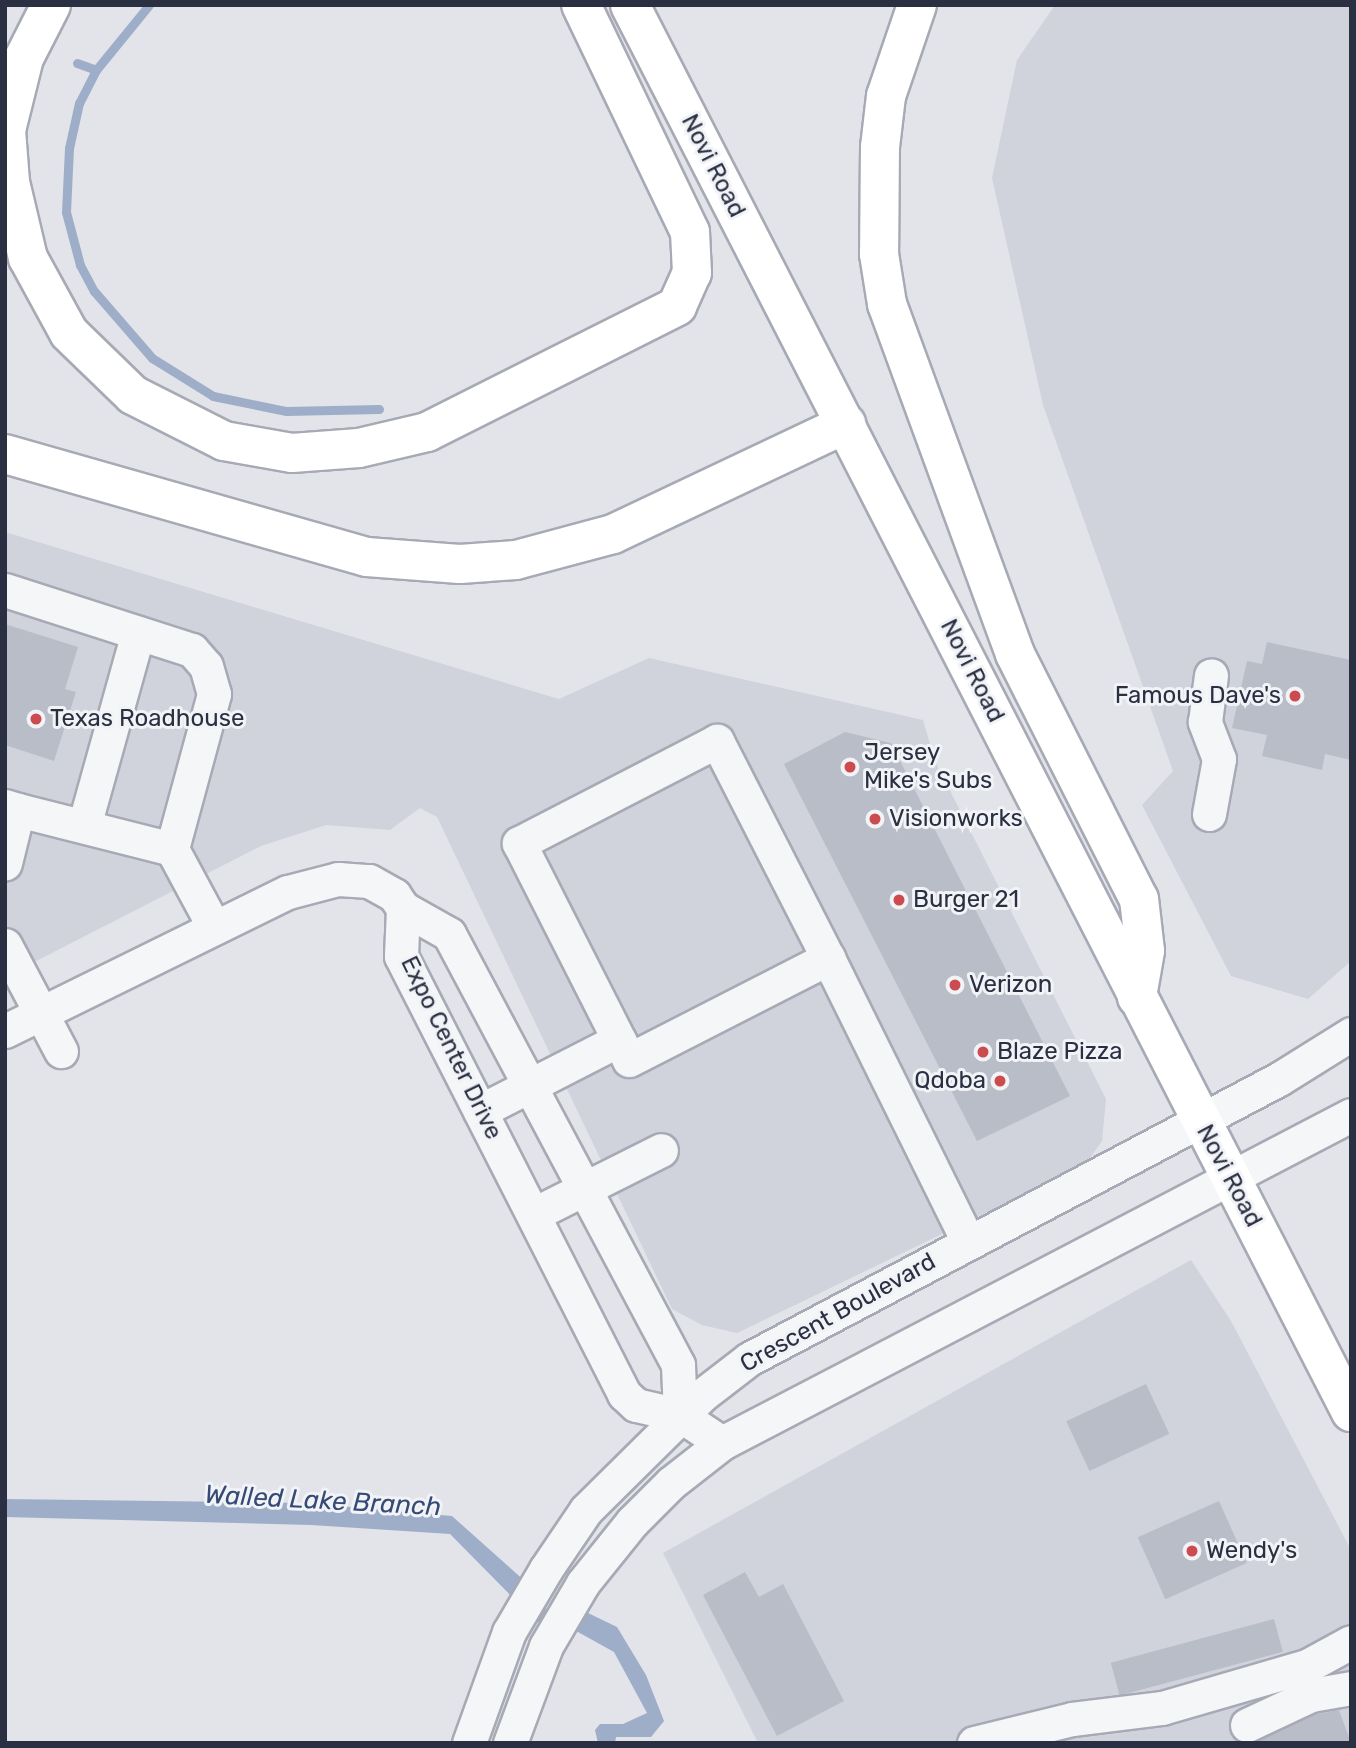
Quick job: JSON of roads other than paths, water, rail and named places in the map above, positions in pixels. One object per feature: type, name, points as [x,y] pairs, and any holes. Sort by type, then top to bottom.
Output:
[{"type":"main road","points":[[51,5],[23,58],[6,130],[10,182],[27,258],[68,333],[133,395],[224,441],[292,453],[359,448],[427,432],[677,306],[692,273],[690,232],[581,5]]},
{"type":"main road","name":"Novi Road","points":[[630,5],[1351,1412]]},
{"type":"main road","points":[[917,5],[886,96],[880,147],[879,254],[887,304],[1014,654],[1139,899],[1145,951],[1137,997]]},
{"type":"main road","points":[[5,454],[367,557],[460,564],[516,561],[613,534],[846,424]]},
{"type":"street","points":[[5,590],[192,650],[206,666],[214,694],[172,849],[213,925]]},
{"type":"street","points":[[84,827],[138,633]]},
{"type":"street","points":[[1209,814],[1219,759],[1205,722],[1211,675]]},
{"type":"street","points":[[828,958],[629,1060],[519,843],[717,741],[828,958],[968,1241]]},
{"type":"street","points":[[5,863],[12,808],[172,849]]},
{"type":"street","points":[[5,1031],[213,925],[288,892],[338,879],[369,881],[394,895],[403,908]]},
{"type":"street","name":"Expo Center Drive","points":[[680,1415],[678,1365],[449,934],[403,908],[401,956],[624,1394],[636,1405],[680,1415],[722,1443]]},
{"type":"street","points":[[5,945],[61,1051]]},
{"type":"street","name":"Crescent Boulevard","points":[[468,1743],[481,1701],[509,1632],[586,1510],[680,1415],[749,1359],[1316,1059],[1351,1034]]},
{"type":"street","points":[[480,1111],[619,1040]]},
{"type":"street","points":[[514,1729],[546,1647],[583,1583],[617,1540],[671,1483],[722,1443],[1351,1115]]},
{"type":"street","points":[[534,1214],[661,1150]]},
{"type":"street","points":[[974,1743],[1072,1719],[1162,1708],[1307,1666],[1351,1642]]},
{"type":"street","points":[[1247,1725],[1311,1695],[1351,1688]]},
{"type":"water","points":[[5,1499],[305,1503],[452,1516],[527,1583],[541,1608],[588,1613],[617,1627],[646,1675],[664,1721],[651,1737],[616,1737],[615,1743],[598,1743],[595,1730],[600,1724],[623,1724],[647,1713],[614,1652],[578,1632],[537,1622],[450,1534],[311,1525],[5,1517]]},
{"type":"waterway","points":[[149,5],[96,70],[79,103],[69,148],[66,212],[80,265],[94,291],[152,358],[213,396],[286,411],[379,409]]},
{"type":"waterway","points":[[77,63],[96,70]]},
{"type":"place","name":"Famous Dave's","points":[[1295,696]]},
{"type":"place","name":"Texas Roadhouse","points":[[36,719]]},
{"type":"place","name":"Jersey Mike's Subs","points":[[850,767]]},
{"type":"place","name":"Visionworks","points":[[875,819]]},
{"type":"place","name":"Burger 21","points":[[899,900]]},
{"type":"place","name":"Verizon","points":[[955,985]]},
{"type":"place","name":"Blaze Pizza","points":[[983,1052]]},
{"type":"place","name":"Qdoba","points":[[1000,1081]]},
{"type":"place","name":"Wendy's","points":[[1192,1551]]},
{"type":"water label","name":"Walled Lake Branch","points":[[323,1501]]}]
